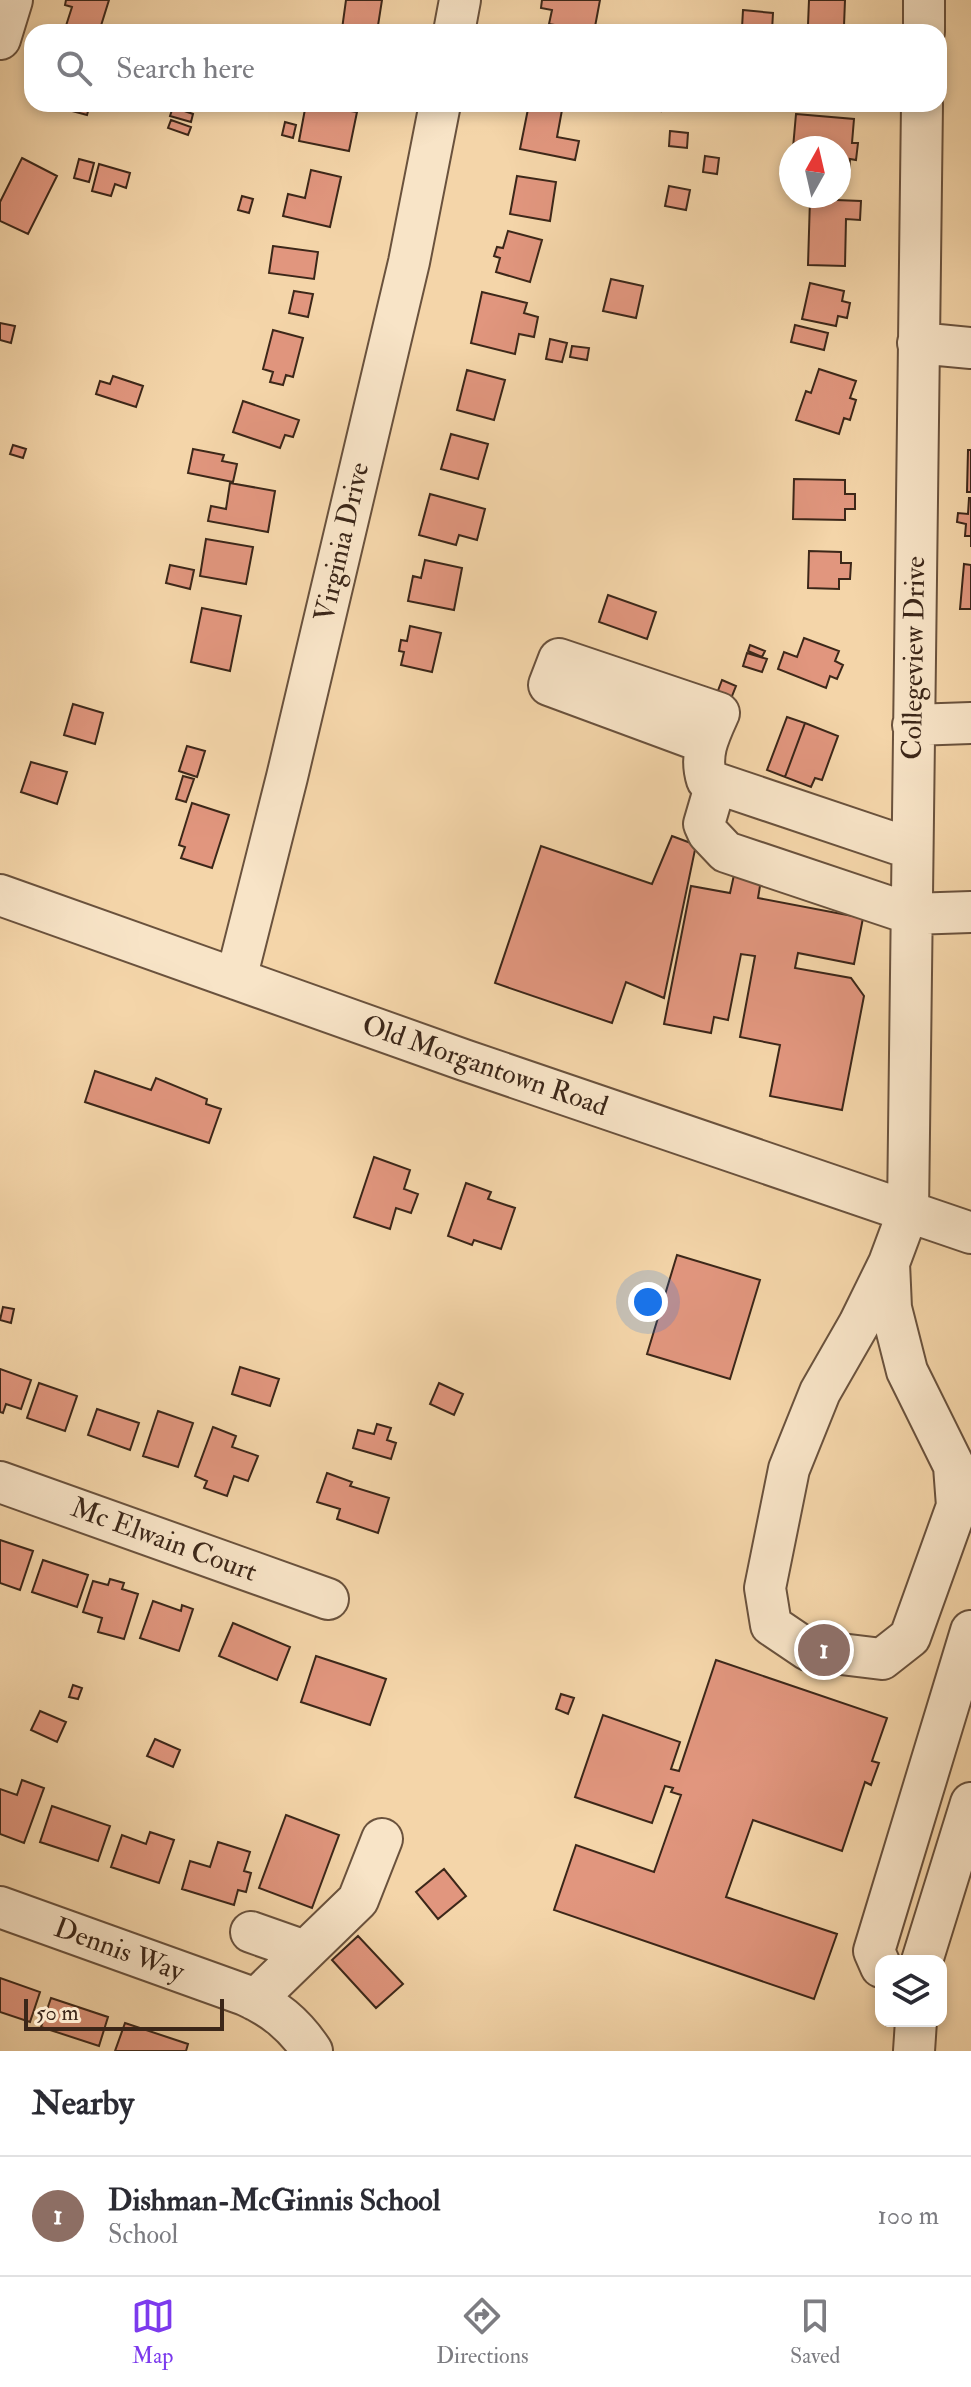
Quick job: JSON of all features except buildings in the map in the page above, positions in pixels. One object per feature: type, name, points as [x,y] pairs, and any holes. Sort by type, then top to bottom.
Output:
[{"type":"street","points":[[0,39],[12,0]]},
{"type":"street","points":[[456,24],[460,0]]},
{"type":"street","points":[[924,0],[924,24]]},
{"type":"street","name":"Virginia Drive","points":[[236,979],[253,920],[409,262],[438,112]]},
{"type":"street","name":"Collegeview Drive","points":[[889,1263],[891,1308],[905,1365],[954,1466],[957,1506],[910,1637],[882,1659],[808,1650],[771,1625],[765,1588],[789,1469],[820,1392],[889,1263],[908,1212],[922,112]]},
{"type":"street","points":[[918,343],[971,348]]},
{"type":"street","points":[[913,725],[971,723]]},
{"type":"street","points":[[706,743],[704,770],[707,780],[912,849]]},
{"type":"street","points":[[716,783],[704,824],[708,833],[726,852],[911,914],[971,912]]},
{"type":"street","name":"Old Morgantown Road","points":[[0,895],[971,1233]]},
{"type":"street","points":[[836,1365],[905,1365]]},
{"type":"street","name":"Mc Elwain Court","points":[[0,1482],[328,1599]]},
{"type":"street","points":[[876,1955],[874,1951],[971,1631]]},
{"type":"street","points":[[924,1955],[971,1803]]},
{"type":"street","points":[[255,2000],[358,1900],[382,1839]]},
{"type":"street","name":"Dennis Way","points":[[0,1907],[255,2000],[272,2008],[294,2026],[312,2051]]},
{"type":"street","points":[[251,1932],[305,1951]]},
{"type":"street","points":[[914,2051],[916,2027]]},
{"type":"place","name":"Dishman-McGinnis School","points":[[824,1650]]}]
